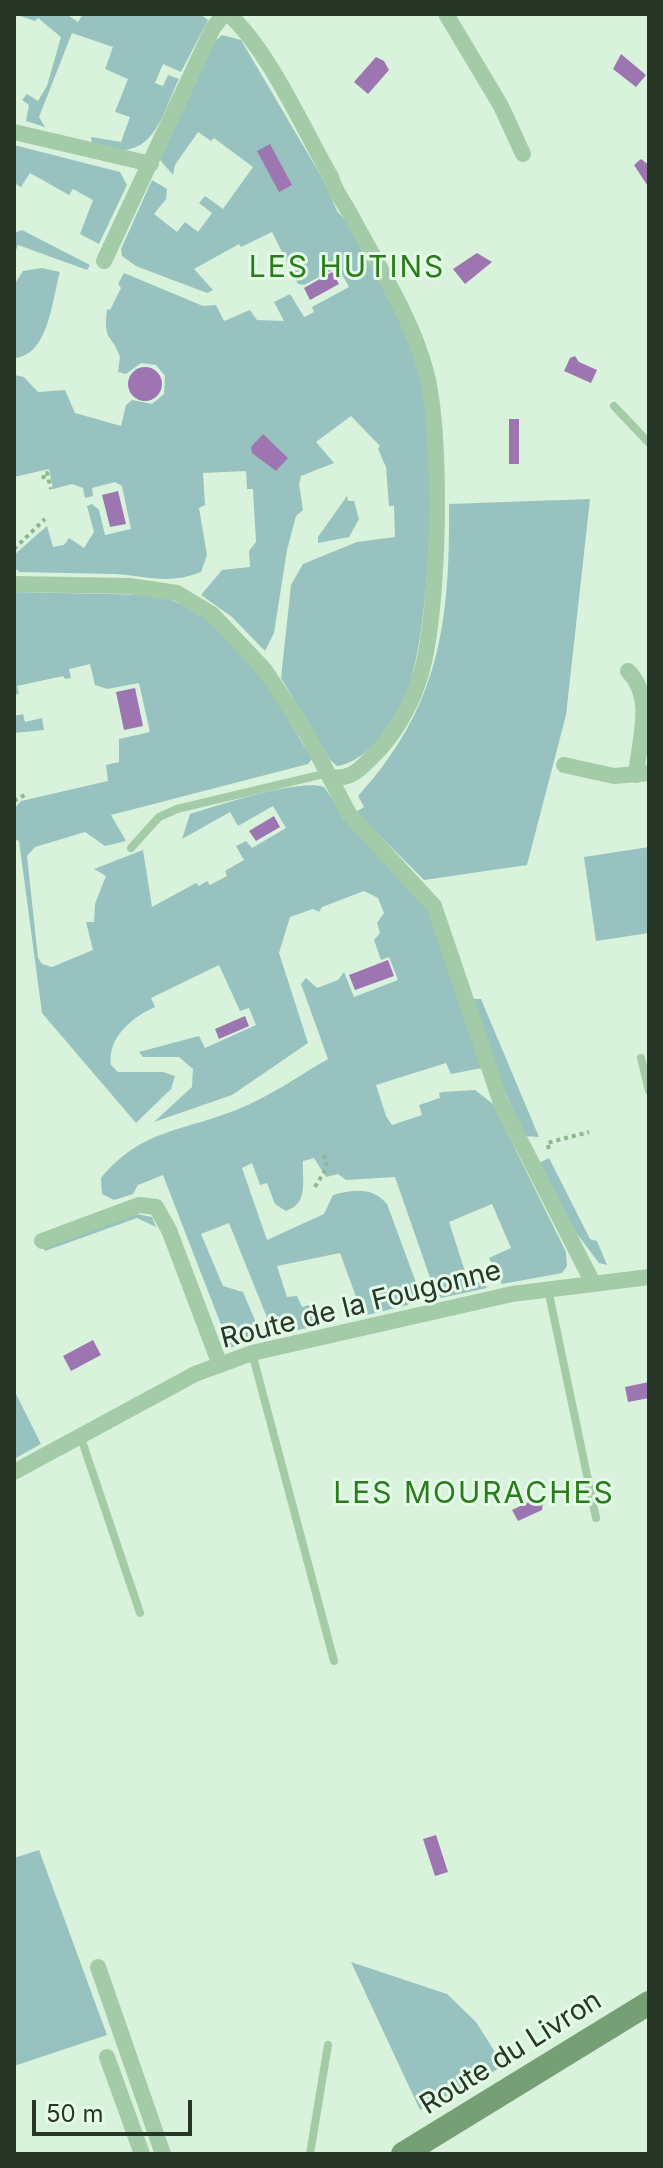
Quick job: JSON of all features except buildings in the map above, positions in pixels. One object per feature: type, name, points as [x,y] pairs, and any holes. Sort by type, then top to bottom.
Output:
[{"type":"street","points":[[104,261],[213,28],[226,14],[245,29],[258,50],[389,287],[416,340],[434,411],[435,542],[420,679],[403,716],[380,750],[355,774],[330,775]]},
{"type":"street","points":[[446,14],[501,106],[523,154]]},
{"type":"street","points":[[14,132],[151,164]]},
{"type":"street","points":[[14,584],[130,586],[166,590],[190,599],[225,626],[264,669],[330,775],[349,814],[434,906],[501,1103],[593,1283]]},
{"type":"street","points":[[564,765],[606,775],[642,774],[644,706],[640,685],[628,671]]},
{"type":"street","points":[[42,1241],[139,1205],[156,1207],[169,1230],[220,1365]]},
{"type":"street","name":"Route de la Fougonne","points":[[14,1472],[195,1374],[252,1353],[547,1288],[649,1277]]},
{"type":"street","points":[[98,1967],[163,2154]]},
{"type":"street","name":"Route du Livron","points":[[403,2154],[649,2003]]},
{"type":"street","points":[[107,2057],[142,2154]]},
{"type":"lane","points":[[614,406],[649,443]]},
{"type":"lane","points":[[131,848],[159,817],[177,809],[330,775]]},
{"type":"lane","points":[[641,1058],[649,1091]]},
{"type":"lane","points":[[547,1288],[596,1518]]},
{"type":"lane","points":[[252,1353],[334,1661]]},
{"type":"lane","points":[[80,1434],[140,1613]]},
{"type":"lane","points":[[310,2154],[328,2045]]},
{"type":"path","points":[[44,479],[43,474],[47,473],[51,489]]},
{"type":"path","points":[[14,549],[45,519]]},
{"type":"path","points":[[14,801],[28,793]]},
{"type":"path","points":[[549,1149],[547,1143],[589,1132]]},
{"type":"path","points":[[315,1187],[327,1167],[323,1151]]},
{"type":"shaded area","points":[[14,14],[66,14],[78,22],[83,14],[200,14],[208,20],[181,72],[163,64],[155,83],[163,86],[168,75],[179,79],[150,137],[130,149],[117,150],[95,146],[91,137],[121,142],[130,117],[115,112],[128,79],[105,69],[113,47],[72,33],[39,117],[45,127],[26,121],[29,105],[22,100],[27,94],[38,101],[47,86],[61,37],[38,18],[35,21]]},
{"type":"shaded area","points":[[222,35],[241,40],[324,181],[337,211],[348,223],[403,329],[417,366],[424,397],[430,521],[424,607],[412,676],[402,703],[385,731],[363,754],[337,766],[330,760],[281,678],[291,585],[303,564],[357,542],[395,537],[394,506],[389,506],[386,467],[378,449],[380,446],[351,416],[316,442],[334,463],[301,476],[299,484],[303,510],[296,516],[287,550],[274,633],[265,651],[232,617],[201,595],[222,570],[250,567],[249,551],[256,542],[253,489],[247,489],[246,471],[203,473],[205,505],[199,508],[207,555],[201,572],[158,579],[114,574],[20,572],[14,568],[14,555],[47,526],[53,547],[64,545],[69,538],[84,548],[94,532],[87,506],[92,504],[99,510],[105,535],[131,529],[122,486],[115,482],[92,488],[93,496],[85,498],[83,488],[72,484],[53,489],[49,469],[14,477],[14,375],[24,377],[38,392],[65,390],[75,413],[121,426],[126,405],[132,400],[152,404],[164,394],[165,376],[156,365],[141,363],[126,374],[118,372],[120,357],[107,333],[106,320],[107,309],[110,310],[121,288],[118,284],[124,273],[203,306],[216,305],[224,321],[250,310],[257,320],[284,321],[274,302],[290,294],[304,317],[314,312],[312,307],[349,287],[338,267],[304,285],[298,284],[272,232],[241,247],[239,244],[194,269],[213,290],[207,293],[136,266],[122,256],[121,249],[152,180],[167,189],[166,199],[154,214],[177,232],[185,222],[198,232],[212,213],[199,203],[205,196],[223,209],[253,167],[214,138],[211,141],[198,132],[175,165],[173,175],[160,160],[213,43]]},
{"type":"shaded area","points":[[621,54],[646,75],[636,87],[613,69]]},
{"type":"shaded area","points":[[376,57],[384,61],[389,70],[368,94],[354,82]]},
{"type":"shaded area","points":[[270,144],[292,185],[279,192],[257,151]]},
{"type":"shaded area","points":[[14,145],[120,172],[127,185],[99,244],[80,234],[93,200],[73,189],[69,195],[30,173],[21,187],[14,183]]},
{"type":"shaded area","points":[[641,159],[649,165],[649,188],[634,165]]},
{"type":"shaded area","points":[[22,230],[90,265],[87,270],[18,245],[14,255],[14,233]]},
{"type":"shaded area","points":[[477,253],[492,262],[465,284],[453,269]]},
{"type":"shaded area","points":[[42,268],[60,272],[47,324],[35,348],[26,355],[14,358],[14,285],[23,271]]},
{"type":"shaded area","points":[[332,272],[339,284],[310,300],[304,288]]},
{"type":"shaded area","points":[[575,356],[579,362],[597,370],[591,383],[564,371],[570,358]]},
{"type":"shaded area","points":[[145,367],[157,372],[162,384],[157,396],[145,401],[133,396],[128,384],[133,372]]},
{"type":"shaded area","points":[[509,419],[519,419],[519,464],[509,464]]},
{"type":"shaded area","points":[[263,434],[288,458],[276,471],[252,453],[251,447]]},
{"type":"shaded area","points":[[118,491],[126,524],[110,527],[102,495]]},
{"type":"shaded area","points":[[347,496],[348,501],[354,501],[359,519],[349,537],[318,543],[318,537]]},
{"type":"shaded area","points":[[590,499],[566,715],[527,865],[424,880],[356,812],[364,807],[358,796],[407,729],[435,660],[447,587],[449,504]]},
{"type":"shaded area","points":[[14,592],[154,595],[181,604],[205,619],[248,660],[312,759],[308,764],[111,815],[126,841],[105,846],[85,832],[35,847],[27,856],[38,958],[42,964],[52,967],[93,950],[86,922],[94,922],[95,904],[106,876],[94,869],[143,850],[152,907],[196,883],[199,886],[207,881],[210,885],[227,876],[225,871],[244,860],[236,846],[246,841],[252,848],[286,828],[273,806],[238,826],[230,812],[182,839],[190,814],[278,789],[312,785],[324,787],[352,827],[427,908],[482,1068],[451,1074],[446,1063],[376,1085],[386,1116],[392,1125],[422,1115],[419,1105],[440,1098],[439,1093],[443,1092],[475,1090],[493,1104],[566,1252],[567,1266],[562,1273],[502,1284],[489,1258],[511,1248],[492,1204],[449,1222],[469,1284],[483,1281],[487,1288],[441,1298],[434,1289],[395,1177],[346,1180],[338,1174],[326,1177],[314,1158],[303,1161],[301,1197],[286,1211],[275,1204],[267,1183],[260,1185],[252,1163],[242,1168],[267,1240],[324,1214],[333,1195],[348,1191],[369,1192],[387,1204],[418,1288],[408,1305],[363,1316],[340,1253],[277,1266],[287,1297],[297,1296],[302,1307],[309,1305],[322,1325],[274,1335],[229,1223],[201,1234],[223,1286],[243,1292],[262,1337],[230,1348],[163,1175],[138,1185],[133,1194],[114,1200],[102,1194],[101,1178],[116,1162],[147,1141],[248,1105],[328,1059],[301,984],[306,978],[317,988],[338,980],[344,972],[354,997],[398,980],[389,957],[381,960],[374,940],[380,933],[377,923],[384,913],[378,898],[364,891],[322,907],[319,912],[313,909],[290,917],[279,953],[308,1043],[232,1095],[154,1122],[192,1087],[193,1069],[179,1057],[143,1057],[139,1052],[199,1036],[205,1048],[256,1025],[249,1008],[240,1011],[219,965],[151,998],[155,1007],[138,1016],[117,1037],[111,1065],[118,1072],[163,1072],[175,1076],[171,1089],[136,1123],[42,1013],[19,841],[14,839],[14,809],[21,801],[108,781],[106,765],[119,762],[119,739],[150,732],[139,683],[107,689],[95,685],[90,664],[69,669],[71,678],[65,679],[63,676],[17,686],[19,694],[14,695]]},
{"type":"shaded area","points":[[135,688],[143,726],[124,730],[116,692]]},
{"type":"shaded area","points":[[23,714],[25,722],[42,718],[44,730],[14,733],[14,716]]},
{"type":"shaded area","points":[[274,816],[280,827],[256,841],[249,831]]},
{"type":"shaded area","points":[[649,847],[649,933],[596,941],[584,857]]},
{"type":"shaded area","points":[[388,960],[394,976],[355,990],[349,975]]},
{"type":"shaded area","points":[[462,971],[473,999],[481,999],[539,1137],[524,1136],[496,1070]]},
{"type":"shaded area","points":[[245,1016],[249,1026],[219,1039],[215,1029]]},
{"type":"shaded area","points":[[549,1158],[590,1239],[597,1241],[607,1265],[599,1263],[562,1214],[539,1163]]},
{"type":"shaded area","points":[[136,1214],[152,1217],[156,1227],[137,1218],[45,1251],[43,1246]]},
{"type":"shaded area","points":[[93,1340],[101,1355],[71,1371],[63,1356]]},
{"type":"shaded area","points":[[649,1382],[649,1398],[628,1402],[625,1387]]},
{"type":"shaded area","points":[[14,1390],[41,1444],[14,1459]]},
{"type":"shaded area","points":[[537,1498],[543,1502],[542,1510],[518,1521],[512,1510]]},
{"type":"shaded area","points":[[436,1835],[448,1872],[435,1876],[423,1839]]},
{"type":"shaded area","points":[[39,1850],[107,2035],[14,2066],[14,1858]]},
{"type":"shaded area","points":[[351,1962],[447,1994],[476,2022],[504,2066],[420,2110]]},
{"type":"district","name":"LES HUTINS","points":[[347,268]]},
{"type":"district","name":"LES MOURACHES","points":[[474,1494]]}]
